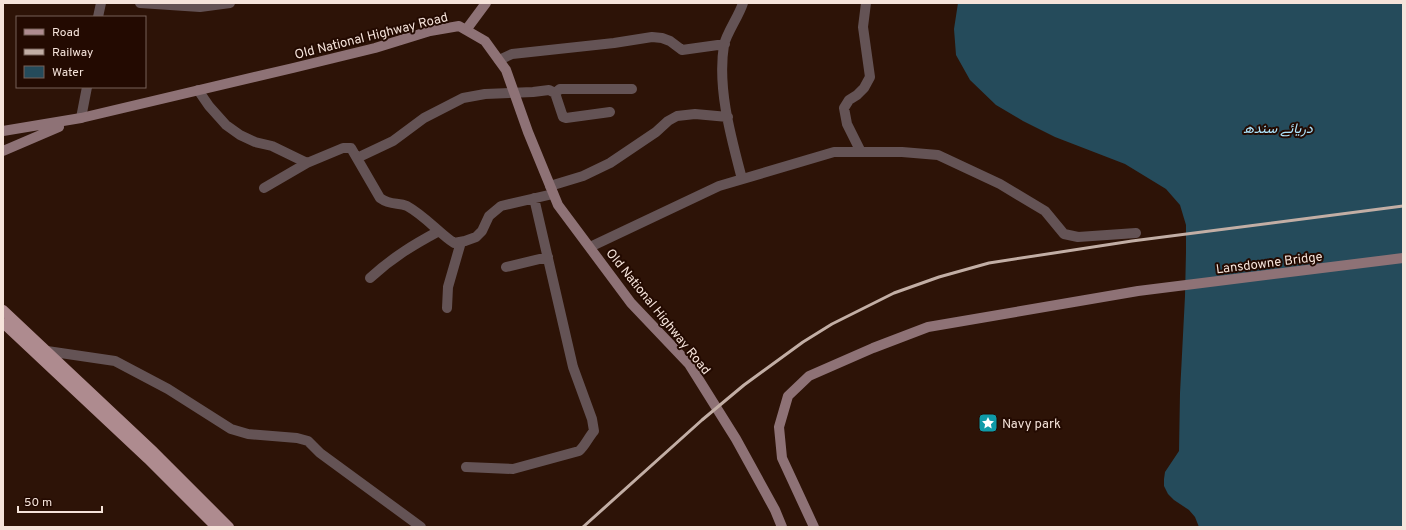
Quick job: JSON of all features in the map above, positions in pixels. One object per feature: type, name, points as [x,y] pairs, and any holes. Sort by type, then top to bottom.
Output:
[{"type":"main road","points":[[466,30],[486,3]]},
{"type":"main road","name":"Old National Highway Road","points":[[3,131],[81,118],[367,50],[430,31],[459,26],[485,40],[506,70],[528,132],[558,204],[632,303],[689,364],[736,439],[775,510],[782,527]]},
{"type":"main road","points":[[3,151],[34,136],[81,118]]},
{"type":"main road","name":"Lansdowne Bridge","points":[[814,527],[782,458],[779,427],[788,396],[810,376],[874,348],[928,327],[1138,291],[1403,258]]},
{"type":"main road","points":[[3,310],[154,452],[229,527]]},
{"type":"main road","points":[[3,323],[148,459],[216,527]]},
{"type":"street","points":[[98,16],[101,3]]},
{"type":"street","points":[[140,3],[189,5],[200,7],[230,3]]},
{"type":"street","points":[[742,179],[723,94],[723,65],[725,44],[743,3]]},
{"type":"street","points":[[861,152],[847,124],[844,108],[849,100],[864,88],[870,77],[863,27],[866,3]]},
{"type":"street","points":[[499,60],[512,54],[614,43],[652,37],[670,41],[682,50],[725,44]]},
{"type":"street","points":[[81,118],[86,88]]},
{"type":"street","points":[[555,93],[560,89],[632,89]]},
{"type":"street","points":[[198,90],[209,106],[226,125],[240,135],[255,142],[272,146],[307,163]]},
{"type":"street","points":[[357,158],[394,141],[424,118],[463,98],[485,94],[549,90],[555,93],[563,117],[566,118],[610,112]]},
{"type":"street","points":[[264,188],[307,163],[343,148],[351,148],[380,198],[387,203],[405,205],[424,217],[454,243],[461,242],[476,237],[482,231],[489,216],[501,206],[534,198],[610,163],[677,116],[695,114],[728,117]]},
{"type":"street","points":[[590,247],[719,186],[834,152],[902,152],[938,156],[1000,184],[1045,211],[1064,234],[1078,237],[1136,233]]},
{"type":"street","points":[[466,467],[514,469],[578,451],[583,447],[587,438],[594,431],[592,419],[574,367],[534,198]]},
{"type":"street","points":[[370,278],[385,264],[404,250],[440,231]]},
{"type":"street","points":[[447,308],[448,287],[461,242]]},
{"type":"street","points":[[506,267],[548,257]]},
{"type":"street","points":[[47,351],[115,361],[168,390],[231,429],[248,434],[297,438],[308,441],[320,453],[421,527]]},
{"type":"water","name":"دریائے سندھ","points":[[958,3],[1403,3],[1403,527],[1199,527],[1195,517],[1189,510],[1168,494],[1164,486],[1165,472],[1179,451],[1186,252],[1186,225],[1180,205],[1166,189],[1125,164],[1055,137],[996,105],[970,80],[956,55],[954,29]]},
{"type":"railway","points":[[583,527],[702,420],[744,385],[803,342],[832,324],[894,293],[939,277],[989,263],[1132,241],[1403,206]]},
{"type":"place","name":"Navy park","points":[[988,423]]}]
